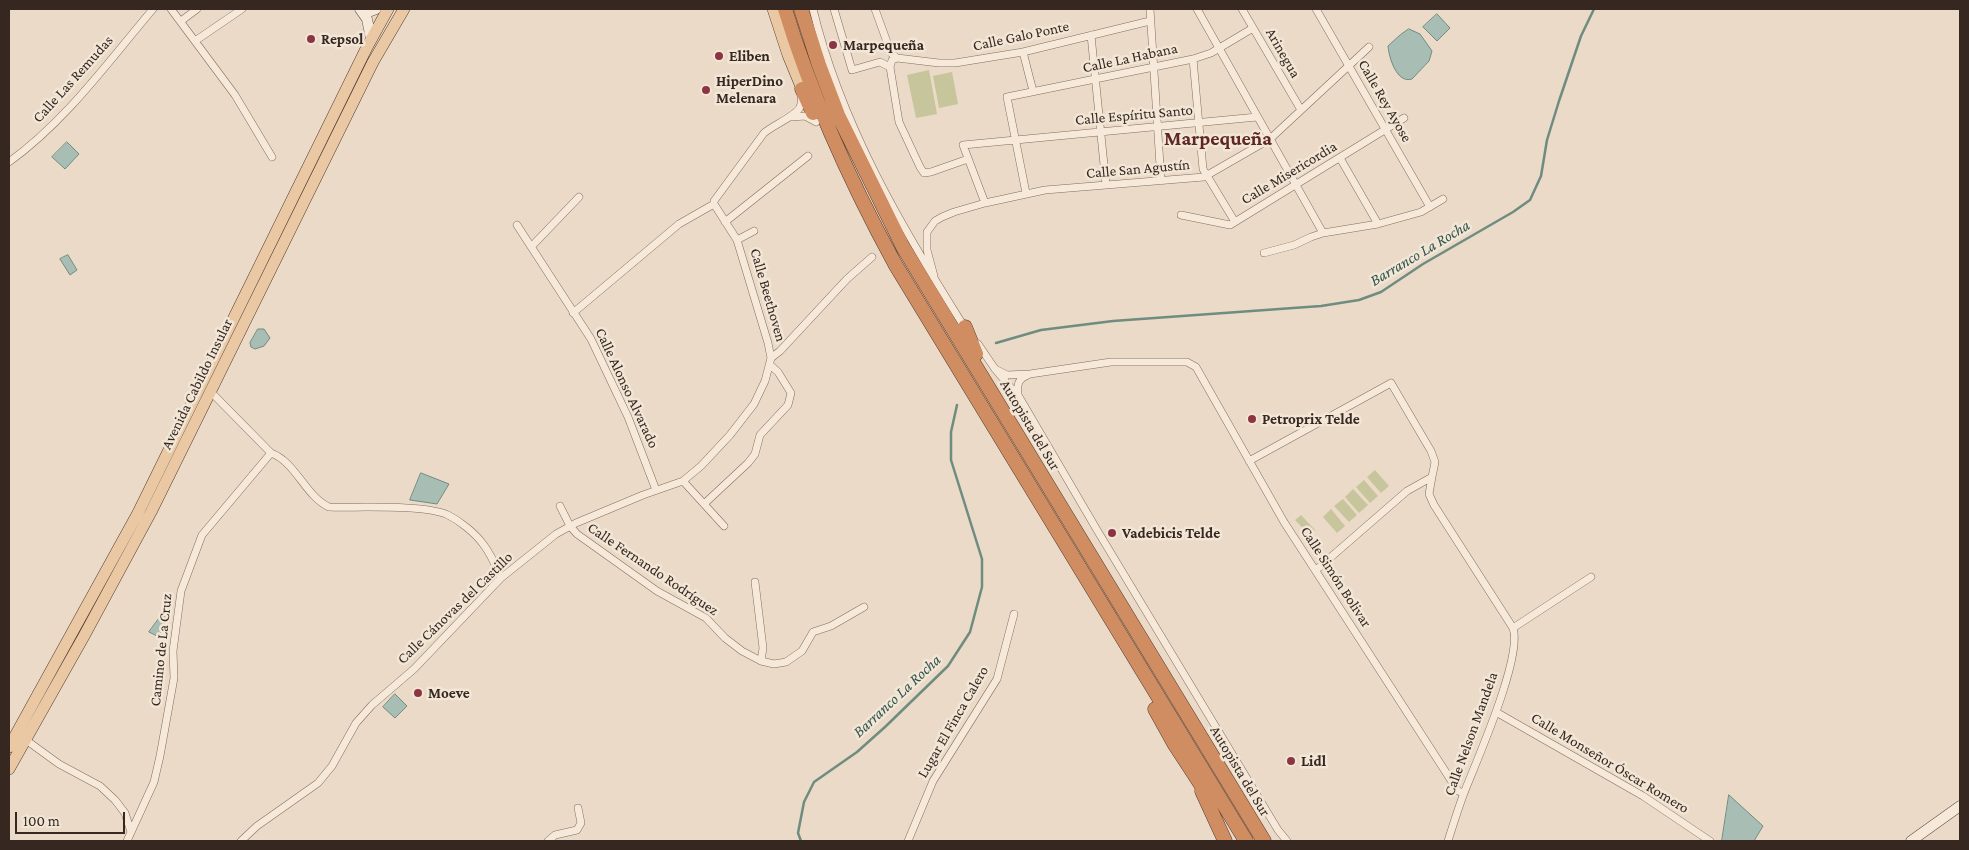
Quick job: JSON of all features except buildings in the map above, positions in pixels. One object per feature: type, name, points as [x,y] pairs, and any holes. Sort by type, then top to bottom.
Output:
[{"type":"highway","name":"Autopista del Sur","points":[[801,9],[835,106],[903,247],[1264,841]]},
{"type":"highway","name":"Autopista del Sur","points":[[776,11],[872,222],[905,280],[1246,841]]},
{"type":"highway","points":[[802,89],[848,191],[872,222]]},
{"type":"highway","points":[[965,327],[992,394]]},
{"type":"highway","points":[[1147,679],[1155,708],[1195,777],[1236,841]]},
{"type":"highway","points":[[1216,762],[1242,794],[1272,841]]},
{"type":"highway","points":[[1195,777],[1225,841]]},
{"type":"main road","name":"Avenida Cabildo Insular","points":[[9,748],[138,513],[371,39],[388,9]]},
{"type":"main road","name":"Avenida Cabildo Insular","points":[[9,769],[151,512],[373,62],[404,9]]},
{"type":"main road","points":[[776,11],[788,55],[802,89]]},
{"type":"street","name":"Calle Las Remudas","points":[[9,162],[39,137],[73,104],[153,9]]},
{"type":"street","points":[[171,9],[235,95],[272,157]]},
{"type":"street","points":[[180,21],[197,9]]},
{"type":"street","points":[[195,41],[242,9]]},
{"type":"street","points":[[361,10],[368,12],[376,9]]},
{"type":"street","points":[[813,9],[833,76],[860,142],[905,231],[965,327],[995,368],[1018,395],[1096,530],[1273,822],[1287,841]]},
{"type":"street","points":[[834,9],[852,70],[880,62],[888,51]]},
{"type":"street","points":[[875,9],[888,51],[897,58],[892,60],[890,67],[902,129],[920,167],[924,173],[931,172],[968,158],[985,203]]},
{"type":"street","points":[[1150,9],[1162,181]]},
{"type":"street","points":[[1196,9],[1323,233]]},
{"type":"street","name":"Arinegua","points":[[1242,9],[1301,110]]},
{"type":"street","name":"Calle Rey Ayose","points":[[1316,9],[1430,207]]},
{"type":"street","points":[[361,10],[370,28],[371,39]]},
{"type":"street","name":"Calle Galo Ponte","points":[[897,58],[955,63],[1024,52],[1150,21]]},
{"type":"street","name":"Calle La Habana","points":[[1014,141],[1007,97],[1193,59],[1218,48],[1253,28]]},
{"type":"street","points":[[1091,35],[1106,186]]},
{"type":"street","name":"Calle San Agustín","points":[[934,276],[926,242],[927,232],[935,221],[954,212],[1026,193],[1208,176],[1270,139],[1369,47]]},
{"type":"street","points":[[1024,52],[1033,91]]},
{"type":"street","points":[[1193,59],[1203,169],[1235,222]]},
{"type":"street","points":[[880,62],[890,67]]},
{"type":"street","points":[[573,313],[679,224],[714,204],[714,201],[764,133],[796,112],[801,106],[802,89]]},
{"type":"street","points":[[784,119],[805,116],[816,122]]},
{"type":"street","name":"Calle Espíritu Santo","points":[[968,158],[963,145],[1257,117]]},
{"type":"street","name":"Calle Misericordia","points":[[1181,215],[1230,225],[1404,118]]},
{"type":"street","points":[[1014,141],[1026,193]]},
{"type":"street","points":[[725,222],[808,156]]},
{"type":"street","points":[[1340,158],[1378,224]]},
{"type":"street","points":[[532,246],[579,197]]},
{"type":"street","points":[[1264,253],[1294,245],[1311,236],[1378,224],[1421,212],[1443,199]]},
{"type":"street","name":"Calle Beethoven","points":[[714,204],[737,240],[768,343],[770,361]]},
{"type":"street","name":"Calle Alonso Alvarado","points":[[517,225],[573,313],[592,339],[624,408],[656,490]]},
{"type":"street","name":"Calle Beethoven","points":[[737,240],[754,231]]},
{"type":"street","name":"Calle Cánovas del Castillo","points":[[241,841],[258,826],[318,783],[332,766],[356,723],[372,705],[414,669],[501,578],[556,534],[570,526],[682,481],[700,466],[730,435],[754,404],[770,361],[848,279],[872,257]]},
{"type":"street","points":[[704,504],[748,463],[755,454],[760,435],[788,405],[791,393],[770,361]]},
{"type":"street","name":"Calle Simón Bolivar","points":[[1030,374],[1111,362],[1187,362],[1196,367],[1284,522],[1458,791],[1464,793]]},
{"type":"street","points":[[995,368],[1007,375],[1030,374]]},
{"type":"street","points":[[1018,395],[1017,385],[1021,378],[1030,374]]},
{"type":"street","points":[[1250,461],[1391,383],[1435,462],[1429,494],[1434,505],[1514,631],[1591,577]]},
{"type":"street","points":[[210,391],[271,453],[279,456],[319,502],[329,507],[403,508],[448,514],[474,533],[484,545],[501,578]]},
{"type":"street","name":"Camino de La Cruz","points":[[127,841],[154,782],[160,756],[174,678],[173,651],[181,591],[202,535],[271,453]]},
{"type":"street","points":[[1316,570],[1407,491],[1432,476]]},
{"type":"street","points":[[682,481],[724,526]]},
{"type":"street","name":"Calle Fernando Rodríguez","points":[[560,506],[570,526],[577,534],[657,591],[706,618],[725,638],[742,651],[761,661],[774,664],[786,662],[802,651],[813,632],[831,626],[864,607]]},
{"type":"street","points":[[755,582],[763,648],[761,661]]},
{"type":"street","name":"Lugar El Finca Calero","points":[[908,841],[933,781],[997,679],[1014,614]]},
{"type":"street","name":"Calle Nelson Mandela","points":[[1448,841],[1464,793],[1496,712],[1508,672],[1514,631]]},
{"type":"street","name":"Calle Monseñor Óscar Romero","points":[[1496,712],[1643,796],[1710,841]]},
{"type":"street","points":[[26,740],[59,764],[100,786],[125,813],[131,832]]},
{"type":"street","points":[[1911,841],[1960,806]]},
{"type":"street","points":[[548,841],[555,835],[577,830],[580,823],[578,808]]},
{"type":"shaded area","points":[[1437,14],[1450,28],[1437,41],[1423,27]]},
{"type":"shaded area","points":[[1409,29],[1420,34],[1432,51],[1429,61],[1412,79],[1407,80],[1402,78],[1395,69],[1388,46]]},
{"type":"shaded area","points":[[929,70],[937,114],[916,118],[907,75]]},
{"type":"shaded area","points":[[952,72],[958,104],[939,108],[933,76]]},
{"type":"shaded area","points":[[67,142],[79,154],[65,169],[52,157]]},
{"type":"shaded area","points":[[68,255],[77,270],[70,275],[60,259]]},
{"type":"shaded area","points":[[258,329],[264,329],[270,338],[264,346],[255,349],[251,347],[250,343]]},
{"type":"shaded area","points":[[1375,470],[1389,486],[1381,493],[1367,477]]},
{"type":"shaded area","points":[[421,473],[449,484],[437,504],[410,500]]},
{"type":"shaded area","points":[[1364,480],[1378,496],[1370,503],[1356,487]]},
{"type":"shaded area","points":[[1353,489],[1368,505],[1359,513],[1345,497]]},
{"type":"shaded area","points":[[1343,499],[1357,515],[1349,522],[1334,506]]},
{"type":"shaded area","points":[[1331,509],[1345,526],[1337,533],[1323,517]]},
{"type":"shaded area","points":[[1301,515],[1315,530],[1309,535],[1295,520]]},
{"type":"shaded area","points":[[161,616],[166,617],[159,637],[149,632]]},
{"type":"shaded area","points":[[395,694],[407,706],[395,718],[383,707]]},
{"type":"shaded area","points":[[1729,795],[1763,826],[1754,841],[1722,841]]},
{"type":"waterway","name":"Barranco La Rocha","points":[[996,343],[1041,330],[1113,321],[1321,306],[1359,300],[1381,292],[1423,264],[1513,212],[1530,200],[1541,176],[1547,140],[1559,101],[1581,36],[1594,9]]},
{"type":"waterway","name":"Barranco La Rocha","points":[[801,841],[798,833],[804,802],[814,782],[857,752],[885,727],[948,666],[970,632],[982,587],[982,559],[951,460],[951,432],[957,405]]},
{"type":"place","name":"Repsol","points":[[311,39]]},
{"type":"place","name":"Marpequeña","points":[[833,45]]},
{"type":"place","name":"Eliben","points":[[719,56]]},
{"type":"place","name":"HiperDino Melenara","points":[[706,90]]},
{"type":"place","name":"Petroprix Telde","points":[[1252,419]]},
{"type":"place","name":"Vadebicis Telde","points":[[1112,533]]},
{"type":"place","name":"Moeve","points":[[418,693]]},
{"type":"place","name":"Lidl","points":[[1291,761]]},
{"type":"district","name":"Marpequeña","points":[[1218,139]]}]
